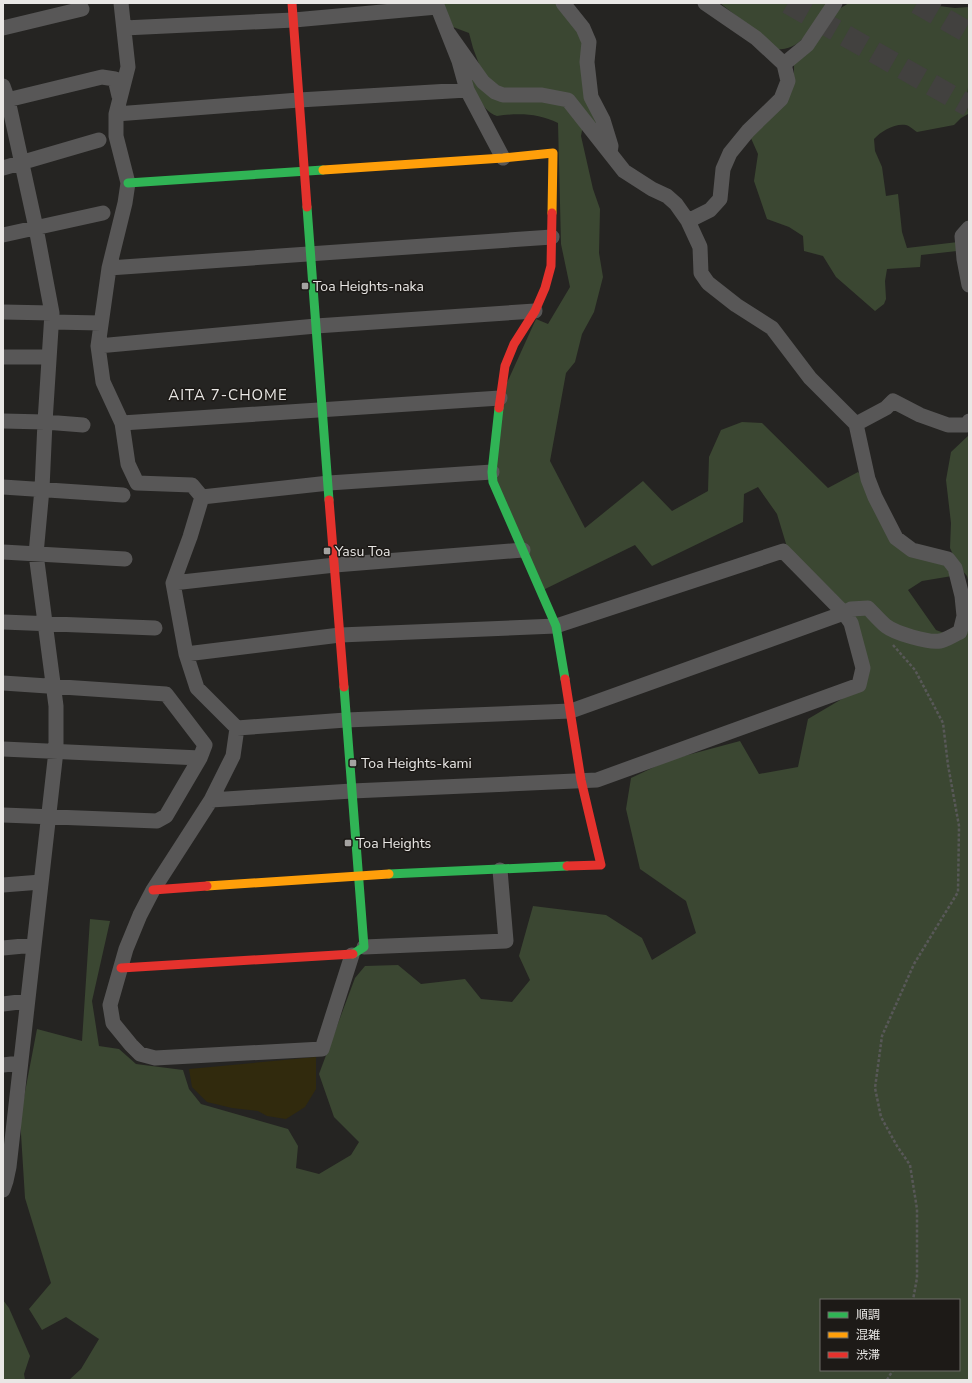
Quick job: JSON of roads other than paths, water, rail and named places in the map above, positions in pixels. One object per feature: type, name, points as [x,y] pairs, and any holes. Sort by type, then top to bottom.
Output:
[{"type":"street","points":[[121,3],[128,67],[116,114],[116,136],[128,183],[125,203],[109,268],[98,346],[103,382],[122,423],[128,464],[137,483],[192,485],[202,497]]},
{"type":"street","points":[[202,497],[190,538],[173,583],[186,654],[198,688],[236,728],[233,756],[211,800],[153,890],[140,915],[126,949],[110,1005],[112,1023],[140,1054],[155,1058],[322,1049],[358,951],[358,875],[292,3]]},
{"type":"street","points":[[563,3],[584,28],[589,42],[587,62],[591,97],[603,120],[611,146],[610,155]]},
{"type":"street","points":[[688,221],[710,210],[720,199],[723,169],[730,153],[748,131],[780,99],[788,81],[784,64],[756,38],[705,3]]},
{"type":"street","points":[[784,64],[807,45],[835,3]]},
{"type":"street","points":[[124,28],[294,20],[437,5],[459,61],[467,90],[503,158]]},
{"type":"street","points":[[3,28],[82,9]]},
{"type":"street","points":[[236,728],[346,720],[571,711],[851,609],[868,608],[888,627],[914,638],[940,641],[960,632],[964,616],[962,596],[955,568],[948,559],[912,550],[896,538],[875,497],[868,479],[856,424],[810,378],[772,328],[736,305],[708,283],[701,273],[700,247],[688,221],[676,204],[667,196],[652,189],[624,171],[568,100],[542,95],[503,95],[495,92],[483,82],[449,34]]},
{"type":"street","points":[[3,1190],[9,1167],[56,751],[56,706],[36,554],[42,490],[52,318],[36,228],[22,162],[5,96],[102,77],[115,79],[120,97]]},
{"type":"street","points":[[116,114],[299,100],[467,90]]},
{"type":"street","points":[[3,168],[99,140]]},
{"type":"street","points":[[128,183],[553,154],[551,266],[545,288],[535,311],[514,344],[505,366],[492,472],[493,482],[556,626],[581,780],[601,865],[358,875],[153,890]]},
{"type":"street","points":[[3,235],[103,213]]},
{"type":"street","points":[[969,228],[962,236],[964,259],[969,285]]},
{"type":"street","points":[[109,268],[552,237]]},
{"type":"street","points":[[98,346],[316,326],[535,311]]},
{"type":"street","points":[[3,312],[101,323]]},
{"type":"street","points":[[3,357],[50,357]]},
{"type":"street","points":[[122,423],[500,398]]},
{"type":"street","points":[[856,424],[886,408],[893,401],[920,415],[948,425],[966,425],[969,421]]},
{"type":"street","points":[[3,421],[83,425]]},
{"type":"street","points":[[202,497],[329,483],[492,472]]},
{"type":"street","points":[[3,487],[123,495]]},
{"type":"street","points":[[173,583],[335,565],[523,550]]},
{"type":"street","points":[[186,654],[340,635],[556,626],[783,551],[844,612],[851,623],[863,668],[859,685],[598,780],[352,791],[211,800]]},
{"type":"street","points":[[3,552],[125,559]]},
{"type":"street","points":[[3,622],[155,628]]},
{"type":"street","points":[[3,683],[166,694],[205,745],[200,758],[166,816],[157,822],[3,815]]},
{"type":"street","points":[[3,749],[200,758]]},
{"type":"street","points":[[121,968],[506,941],[500,870]]},
{"type":"street","points":[[3,885],[41,882]]},
{"type":"street","points":[[3,948],[34,945]]},
{"type":"street","points":[[3,1004],[27,1001]]},
{"type":"street","points":[[3,1065],[20,1063]]},
{"type":"tunnel","points":[[788,3],[969,106]]},
{"type":"tunnel","points":[[917,3],[969,33]]},
{"type":"place","name":"Toa Heights-naka","points":[[305,286]]},
{"type":"place","name":"Yasu Toa","points":[[327,551]]},
{"type":"place","name":"Toa Heights-kami","points":[[353,763]]},
{"type":"place","name":"Toa Heights","points":[[348,843]]},
{"type":"district","name":"AITA 7-CHOME","points":[[228,395]]}]
